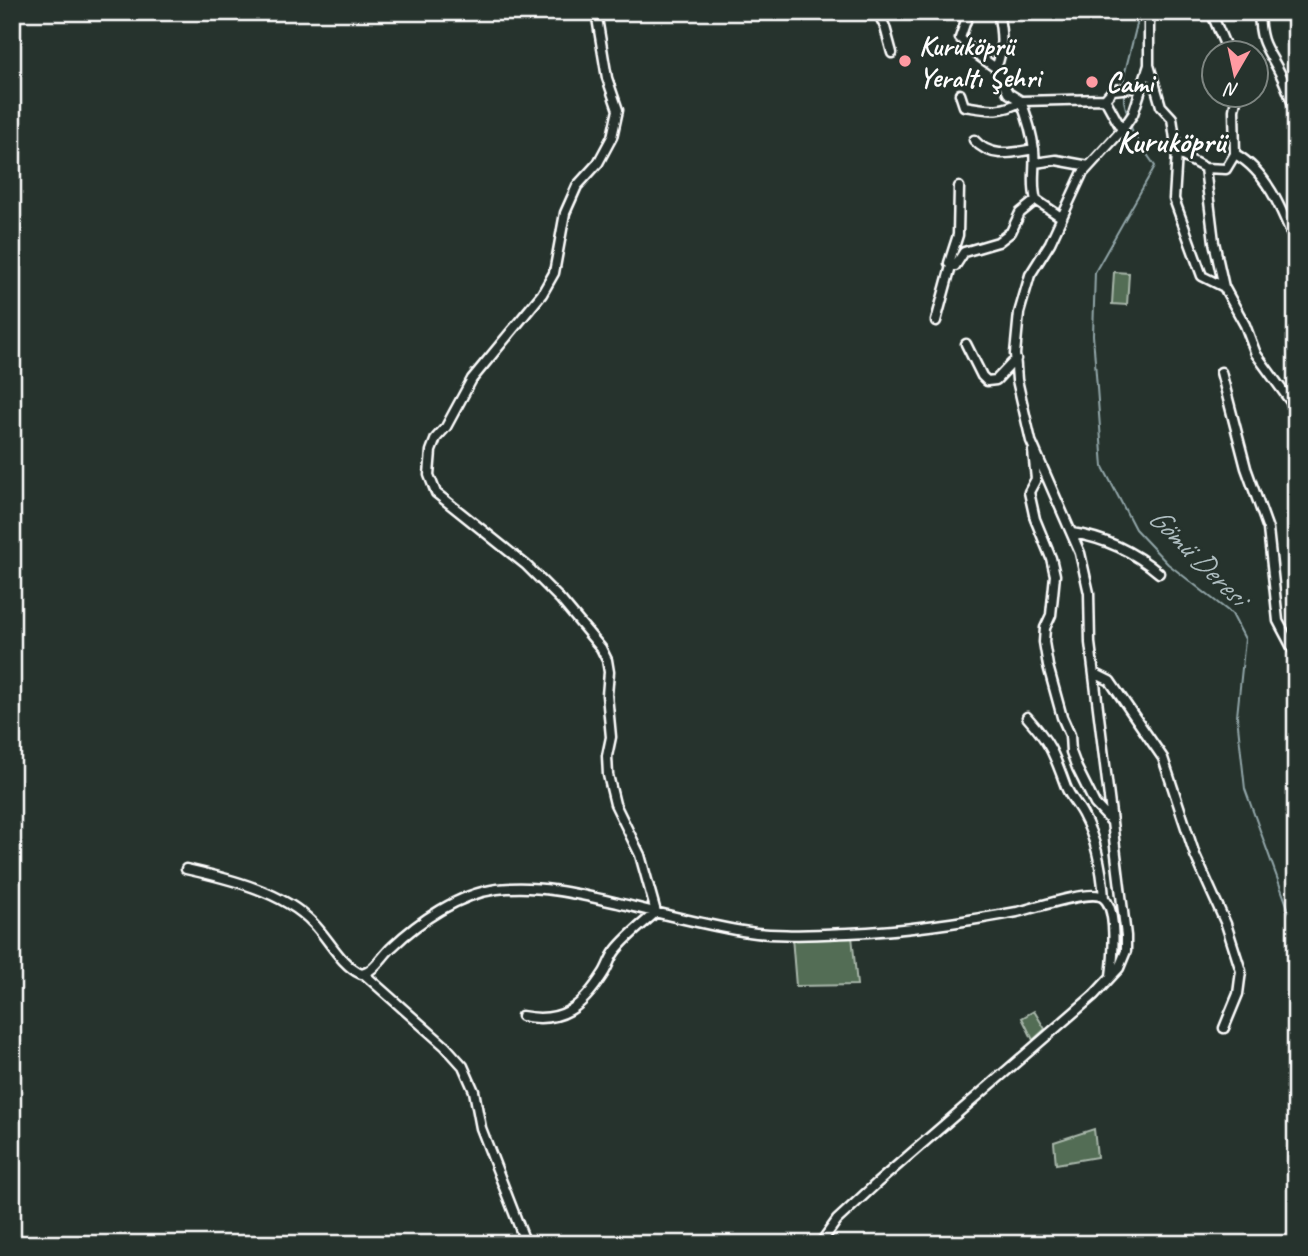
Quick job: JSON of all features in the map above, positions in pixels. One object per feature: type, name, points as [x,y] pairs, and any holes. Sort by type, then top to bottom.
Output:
[{"type":"street","points":[[596,12],[607,78],[618,110],[612,137],[598,163],[578,186],[565,213],[554,273],[542,294],[472,379],[430,451],[429,475],[431,485],[443,500],[526,565],[561,600],[601,648],[609,672],[607,695],[611,737],[607,756],[608,775],[615,804],[640,855],[656,912]]},
{"type":"street","points":[[878,12],[885,27],[891,53]]},
{"type":"street","points":[[968,12],[960,38],[996,68],[1008,93],[1021,101],[1105,99],[1113,90],[1142,87]]},
{"type":"street","points":[[996,68],[1003,37],[998,12]]},
{"type":"street","points":[[1149,12],[1149,65],[1161,106],[1172,118],[1177,153],[1174,199],[1202,276],[1224,287]]},
{"type":"street","points":[[1211,12],[1222,38]]},
{"type":"street","points":[[1259,12],[1258,29],[1262,43],[1283,77],[1296,112]]},
{"type":"street","points":[[1111,821],[1096,804],[1077,768],[1071,752],[1070,735],[1062,717],[1048,666],[1045,628],[1051,615],[1055,575],[1035,519],[1029,492],[1036,479],[1031,441],[1017,380],[1016,359],[1019,313],[1030,275],[1050,243],[1082,174],[1133,114],[1149,65]]},
{"type":"street","points":[[960,94],[964,106],[996,110],[1010,109],[1021,101]]},
{"type":"street","points":[[1105,99],[1122,130]]},
{"type":"street","points":[[1021,101],[1034,149],[1033,188],[1036,200],[1061,217]]},
{"type":"street","points":[[1177,153],[1205,167],[1226,169],[1236,154],[1234,108]]},
{"type":"street","points":[[974,140],[983,150],[1005,153],[1034,149]]},
{"type":"street","points":[[1236,154],[1246,160],[1277,198],[1296,245]]},
{"type":"street","points":[[1035,163],[1056,160],[1089,166]]},
{"type":"street","points":[[1205,167],[1214,242],[1224,287],[1245,325],[1256,354],[1296,409]]},
{"type":"street","points":[[936,321],[958,235],[959,187]]},
{"type":"street","points":[[951,266],[955,266],[964,252],[990,245],[1010,232],[1020,213],[1036,200]]},
{"type":"street","points":[[966,345],[987,381],[996,380],[1016,359]]},
{"type":"street","points":[[1221,372],[1245,468],[1268,529],[1278,621],[1296,655]]},
{"type":"street","points":[[820,1244],[837,1220],[877,1183],[1094,995],[1119,968],[1126,951],[1090,643],[1088,593],[1080,552],[1031,441]]},
{"type":"street","points":[[1072,533],[1095,537],[1139,556],[1159,573]]},
{"type":"street","points":[[1094,673],[1110,681],[1163,758],[1195,855],[1226,924],[1241,971],[1238,993],[1224,1028]]},
{"type":"street","points":[[1027,717],[1046,737],[1059,762],[1067,789],[1092,836],[1101,866],[1104,898],[1109,905],[1114,934],[1111,976]]},
{"type":"street","points":[[186,869],[226,878],[289,903],[312,921],[345,963],[358,973],[364,974],[445,1046],[463,1066],[474,1091],[481,1128],[526,1244]]},
{"type":"street","points":[[364,974],[370,971],[392,946],[446,908],[471,895],[498,889],[539,889],[579,894],[745,931],[849,933],[902,930],[1020,911],[1081,897],[1097,895],[1104,898]]},
{"type":"street","points":[[522,1016],[539,1020],[556,1018],[572,1011],[604,973],[614,952],[656,912]]},
{"type":"green space","points":[[1114,272],[1129,273],[1127,305],[1112,304]]},
{"type":"green space","points":[[852,936],[857,985],[796,986],[792,937]]},
{"type":"green space","points":[[1034,1011],[1045,1029],[1033,1040],[1022,1018]]},
{"type":"green space","points":[[1094,1129],[1097,1157],[1056,1164],[1054,1142]]},
{"type":"waterway","name":"Gömü Deresi","points":[[1124,86],[1124,76],[1140,12]]},
{"type":"waterway","name":"Gömü Deresi","points":[[1124,92],[1128,117]]},
{"type":"waterway","name":"Gömü Deresi","points":[[1130,122],[1133,134],[1155,166],[1095,272],[1093,335],[1103,467],[1135,529],[1168,564],[1232,614],[1245,639],[1237,716],[1245,789],[1292,919],[1296,943]]},
{"type":"place","name":"Kuruköprü Yeraltı Şehri","points":[[905,61]]},
{"type":"place","name":"Cami","points":[[1092,82]]},
{"type":"district","name":"Kuruköprü","points":[[1171,141]]}]
